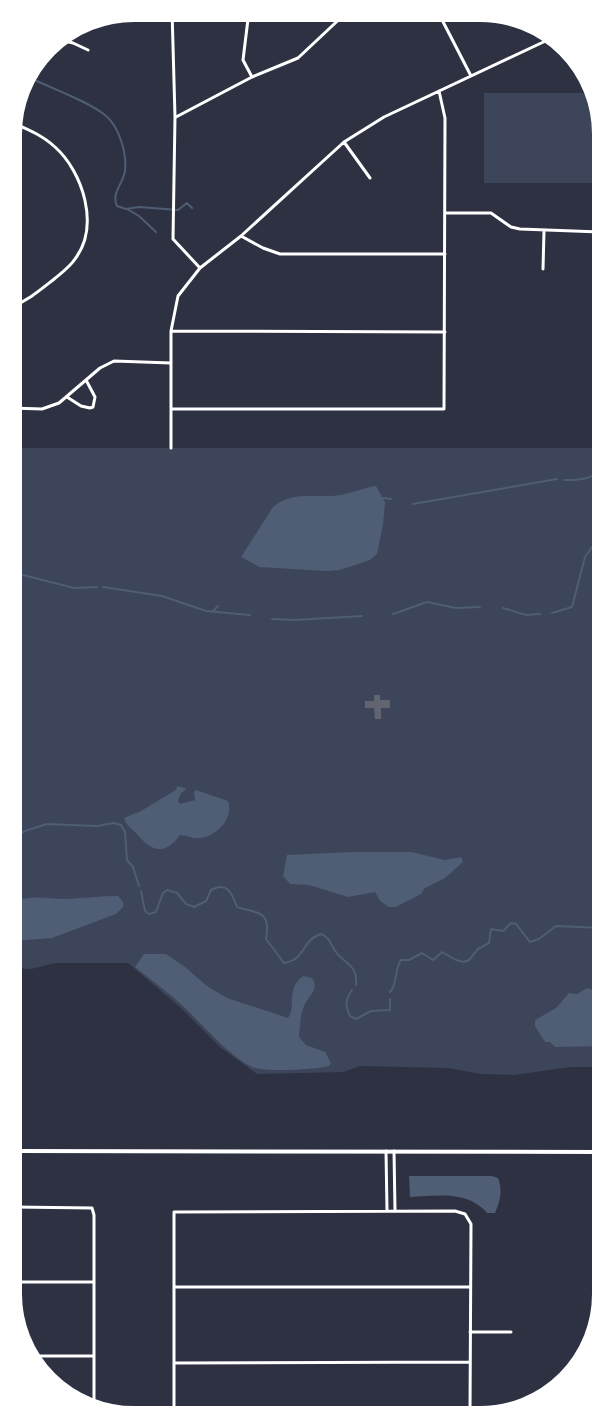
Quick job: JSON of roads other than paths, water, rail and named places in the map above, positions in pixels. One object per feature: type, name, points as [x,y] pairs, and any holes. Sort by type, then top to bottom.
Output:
[{"type":"street","points":[[172,19],[175,117],[173,239],[200,268]]},
{"type":"street","points":[[248,19],[242,60],[252,77]]},
{"type":"street","points":[[175,117],[252,77],[298,58],[339,19]]},
{"type":"street","points":[[442,19],[471,76]]},
{"type":"street","points":[[171,448],[171,331],[178,296],[200,268],[241,236],[344,142],[384,117],[547,40]]},
{"type":"street","points":[[66,41],[88,50]]},
{"type":"street","points":[[171,409],[444,409],[445,112],[439,91]]},
{"type":"street","points":[[19,126],[41,137],[55,147],[69,163],[80,184],[87,226],[76,259],[37,293],[19,304]]},
{"type":"street","points":[[344,142],[370,178]]},
{"type":"street","points":[[445,213],[490,213],[514,228],[544,231],[595,232]]},
{"type":"street","points":[[543,269],[544,231]]},
{"type":"street","points":[[241,236],[263,248],[280,254],[445,254]]},
{"type":"street","points":[[171,331],[445,332]]},
{"type":"street","points":[[19,408],[42,409],[67,397],[100,368],[114,361],[171,363]]},
{"type":"street","points":[[67,397],[81,406],[93,407],[95,397],[86,380]]},
{"type":"street","points":[[19,1151],[595,1152]]},
{"type":"street","points":[[386,1151],[387,1211]]},
{"type":"street","points":[[394,1151],[395,1211]]},
{"type":"street","points":[[19,1207],[92,1208],[94,1402]]},
{"type":"street","points":[[174,1409],[174,1212],[387,1211],[455,1211],[465,1214],[471,1224],[470,1409]]},
{"type":"street","points":[[19,1282],[94,1282]]},
{"type":"street","points":[[174,1287],[470,1286]]},
{"type":"street","points":[[470,1332],[511,1332]]},
{"type":"street","points":[[37,1356],[94,1356]]},
{"type":"street","points":[[174,1362],[470,1362]]},
{"type":"waterway","points":[[33,79],[97,109],[114,126],[121,140],[125,156],[124,176],[115,197],[117,206],[126,209],[139,207],[178,210],[187,203],[192,208]]},
{"type":"waterway","points":[[127,209],[139,216],[156,232]]},
{"type":"waterway","points":[[564,480],[588,478],[595,474]]},
{"type":"waterway","points":[[413,504],[557,479]]},
{"type":"waterway","points":[[383,498],[391,499]]},
{"type":"waterway","points":[[552,613],[572,607],[585,557],[595,543]]},
{"type":"waterway","points":[[19,574],[74,588],[97,587]]},
{"type":"waterway","points":[[103,587],[162,596],[206,611],[250,615]]},
{"type":"waterway","points":[[393,614],[427,602],[456,608],[480,607]]},
{"type":"waterway","points":[[213,611],[218,606]]},
{"type":"waterway","points":[[503,608],[526,615],[540,614]]},
{"type":"waterway","points":[[272,619],[295,620],[362,616]]},
{"type":"waterway","points":[[19,835],[25,831],[47,824],[97,826],[114,823],[121,825],[125,832],[127,860],[133,867],[139,886]]},
{"type":"waterway","points":[[141,891],[145,911],[149,914],[156,912],[163,893],[167,890],[177,893],[186,904],[194,907],[206,901],[211,890],[225,888],[231,894],[237,907],[257,913],[265,918],[267,923],[266,939],[284,963],[297,958],[310,941],[321,934],[326,937],[336,952],[353,969],[356,985]]},
{"type":"waterway","points":[[390,992],[394,985],[397,968],[401,960],[409,960],[422,953],[433,960],[442,952],[464,962],[469,960],[478,949],[489,943],[491,929],[503,931],[511,923],[516,924],[530,942],[539,939],[556,926],[595,928]]},
{"type":"waterway","points":[[352,990],[347,1000],[347,1006],[350,1016],[356,1019],[371,1011],[390,1010],[390,999]]}]
